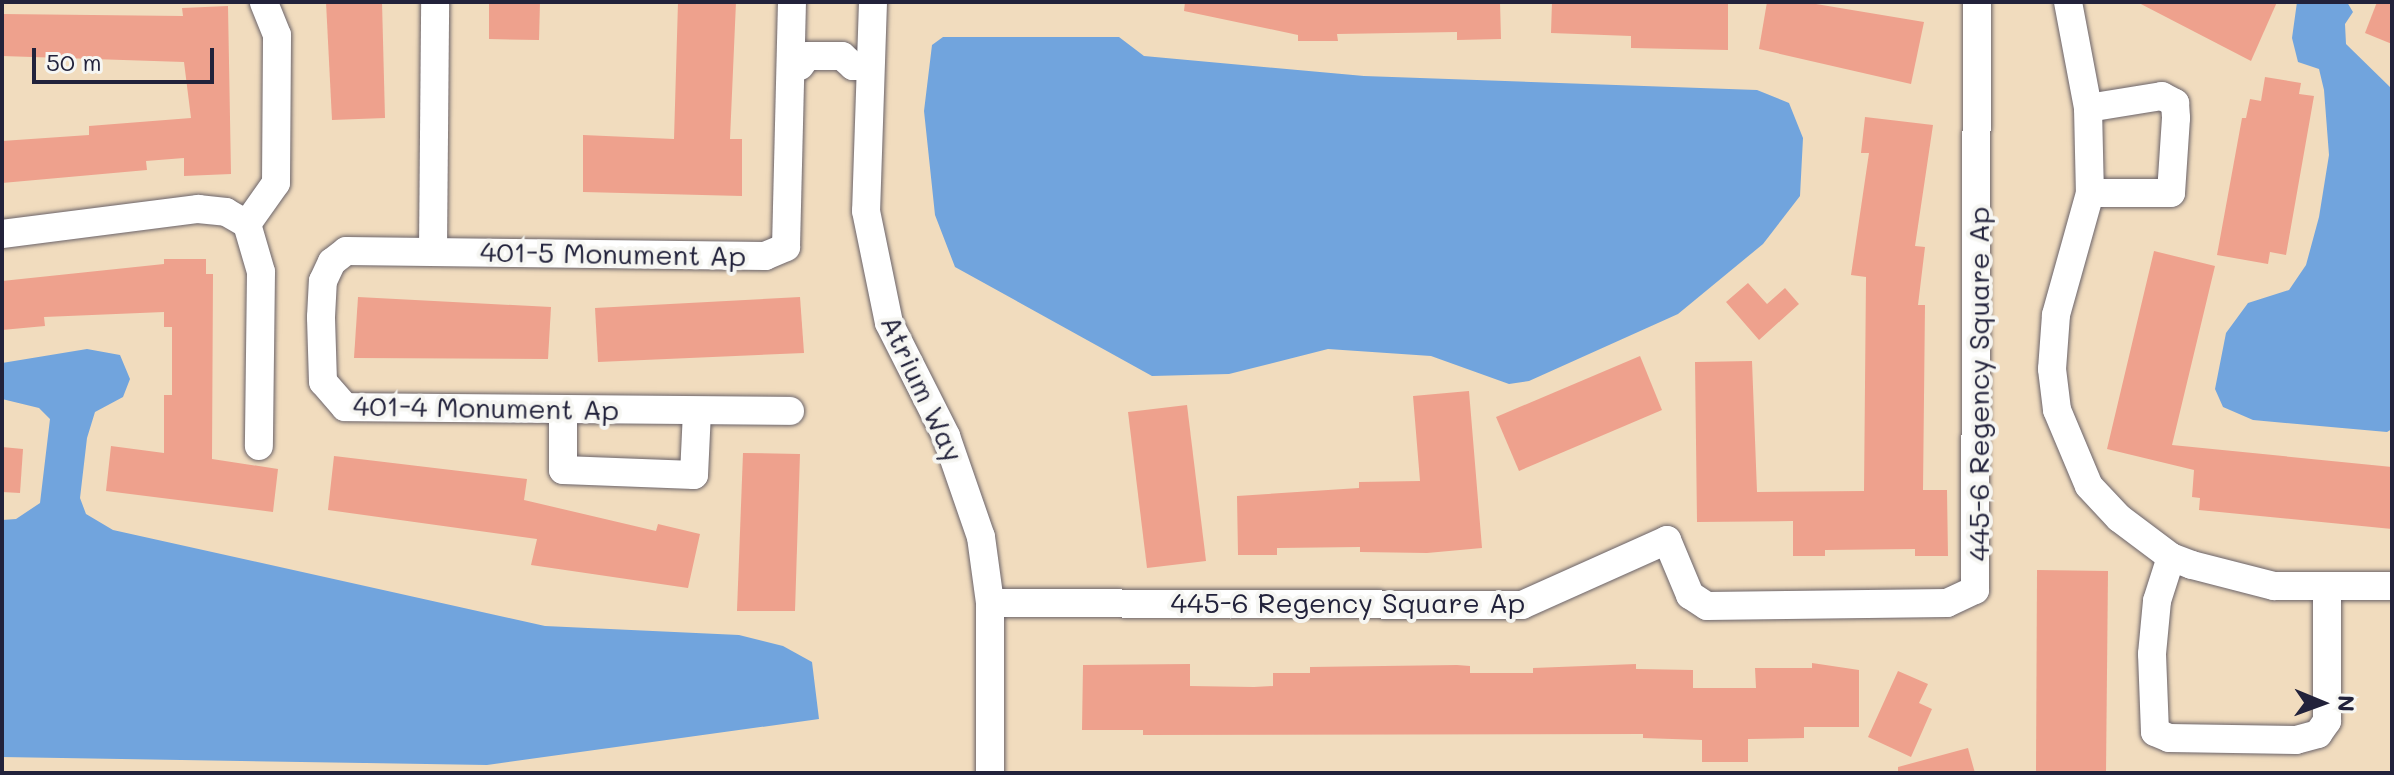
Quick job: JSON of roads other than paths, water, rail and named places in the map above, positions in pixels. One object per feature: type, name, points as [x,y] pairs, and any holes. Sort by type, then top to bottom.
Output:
[{"type":"street","points":[[247,224],[276,183],[277,35],[264,2]]},
{"type":"street","points":[[433,250],[435,2]]},
{"type":"street","name":"401-5 Monument Ap","points":[[433,250],[765,256],[786,247],[796,67],[792,2]]},
{"type":"street","name":"Atrium Way","points":[[873,2],[862,66],[866,211],[876,275],[889,323],[966,484],[981,537],[990,603],[990,773]]},
{"type":"street","name":"445-6 Regency Square Ap","points":[[990,603],[1522,605],[1667,540],[1690,595],[1707,606],[1947,603],[1975,590],[1977,2]]},
{"type":"street","points":[[2068,2],[2088,108],[2090,193],[2056,315],[2052,369],[2057,410],[2089,486],[2119,518],[2171,557],[2274,586],[2327,590],[2392,586]]},
{"type":"street","points":[[796,67],[807,56],[842,56],[862,66]]},
{"type":"street","points":[[2088,108],[2162,96],[2175,103],[2176,118],[2171,193],[2090,193]]},
{"type":"street","points":[[2,234],[198,209],[226,212],[247,224],[261,272],[259,446]]},
{"type":"street","name":"401-4 Monument Ap","points":[[433,250],[346,251],[332,262],[323,281],[323,382],[332,398],[345,407],[790,411]]},
{"type":"street","points":[[563,410],[563,470],[694,475],[697,411]]},
{"type":"street","points":[[2171,557],[2157,601],[2152,654],[2155,732],[2169,738],[2296,740],[2318,734],[2327,721],[2327,590]]},
{"type":"water","points":[[2297,2],[2347,2],[2353,12],[2345,24],[2346,44],[2392,89],[2392,429],[2387,432],[2253,420],[2223,407],[2215,389],[2226,333],[2248,303],[2289,290],[2306,265],[2319,217],[2329,155],[2324,90],[2319,69],[2298,62],[2292,38]]},
{"type":"water","points":[[943,37],[1119,37],[1144,56],[1364,76],[1757,90],[1789,103],[1803,138],[1800,196],[1763,244],[1678,314],[1529,381],[1509,384],[1431,356],[1328,349],[1229,374],[1152,376],[955,267],[935,215],[924,111],[932,45]]},
{"type":"water","points":[[87,349],[120,355],[130,379],[123,397],[95,412],[87,438],[80,498],[86,514],[113,530],[545,626],[739,635],[783,646],[812,662],[819,719],[487,765],[2,757],[2,520],[16,519],[40,503],[50,419],[39,408],[2,399],[2,363]]}]
